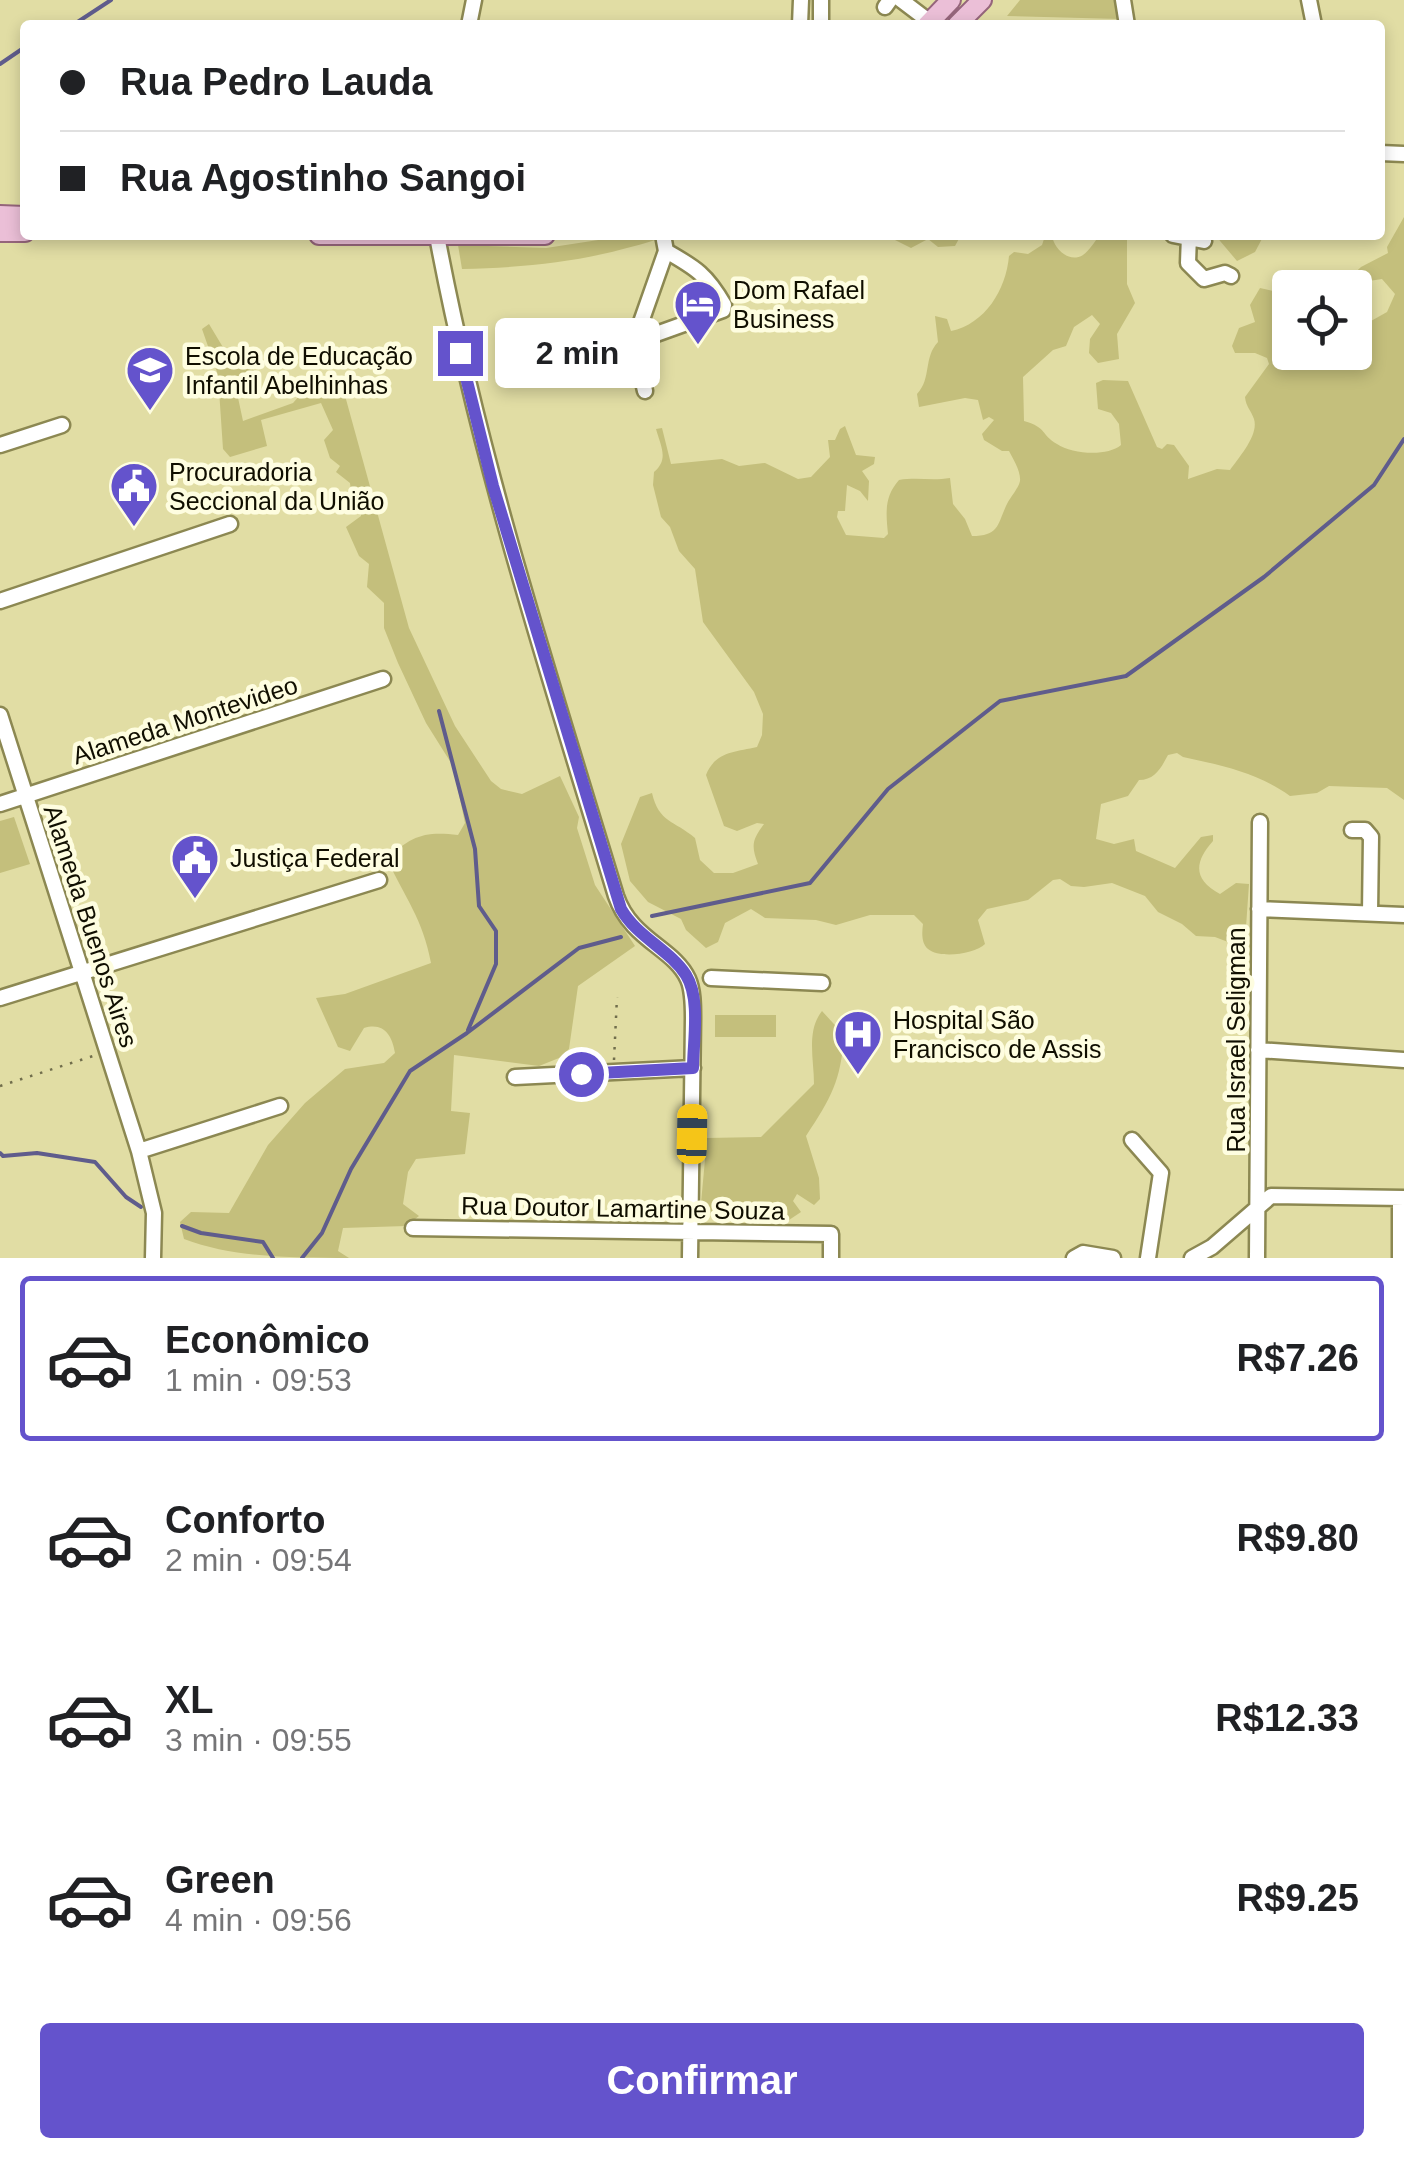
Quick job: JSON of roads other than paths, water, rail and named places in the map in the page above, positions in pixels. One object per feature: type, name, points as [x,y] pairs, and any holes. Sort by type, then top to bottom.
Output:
[{"type":"main road","points":[[932,20],[951,0]]},
{"type":"main road","points":[[963,20],[982,0]]},
{"type":"street","points":[[902,0],[924,20]]},
{"type":"street","points":[[437,240],[493,486],[616,896],[634,928],[687,976],[692,998],[693,1068],[690,1258]]},
{"type":"street","points":[[645,391],[634,342],[666,251],[664,240]]},
{"type":"street","points":[[1189,240],[1188,263],[1204,279],[1226,273],[1230,276]]},
{"type":"street","points":[[634,342],[723,310],[710,280],[666,251]]},
{"type":"street","points":[[0,445],[62,426]]},
{"type":"street","points":[[0,601],[230,524]]},
{"type":"street","name":"Alameda Montevideo","points":[[0,804],[383,679]]},
{"type":"street","name":"Alameda Buenos Aires","points":[[0,715],[139,1152],[154,1213],[153,1258]]},
{"type":"street","name":"Rua Israel Seligman","points":[[1257,1258],[1260,822]]},
{"type":"street","points":[[1352,830],[1364,830],[1371,837],[1370,913]]},
{"type":"street","points":[[0,998],[379,880]]},
{"type":"street","points":[[1259,909],[1404,915]]},
{"type":"street","points":[[711,978],[822,984]]},
{"type":"street","points":[[1258,1050],[1404,1060]]},
{"type":"street","points":[[515,1077],[693,1068]]},
{"type":"street","points":[[139,1152],[280,1106]]},
{"type":"street","points":[[1132,1140],[1161,1173],[1148,1258]]},
{"type":"street","points":[[1192,1258],[1212,1247],[1271,1196],[1402,1198],[1400,1258]]},
{"type":"street","name":"Rua Doutor Lamartine Souza","points":[[414,1228],[831,1234],[831,1258]]},
{"type":"street","points":[[1074,1258],[1084,1253],[1113,1258]]},
{"type":"waterway","points":[[81,20],[111,0]]},
{"type":"waterway","points":[[0,64],[20,50]]},
{"type":"waterway","points":[[652,916],[810,883],[888,789],[1000,701],[1126,676],[1264,577],[1374,485],[1404,439]]},
{"type":"waterway","points":[[439,711],[475,849],[479,906],[496,931],[496,964],[468,1030]]},
{"type":"waterway","points":[[302,1258],[322,1233],[351,1169],[410,1071],[579,948],[621,937]]},
{"type":"waterway","points":[[0,1153],[37,1153],[95,1162],[126,1197],[141,1207]]},
{"type":"waterway","points":[[182,1226],[201,1233],[263,1242],[273,1258]]},
{"type":"place","name":"Dom Rafael Business","points":[[698,346]]},
{"type":"place","name":"Escola de Educação Infantil Abelhinhas","points":[[150,412]]},
{"type":"place","name":"Procuradoria Seccional da União","points":[[134,528]]},
{"type":"place","name":"Justiça Federal","points":[[195,900]]},
{"type":"place","name":"Hospital São Francisco de Assis","points":[[858,1076]]}]
